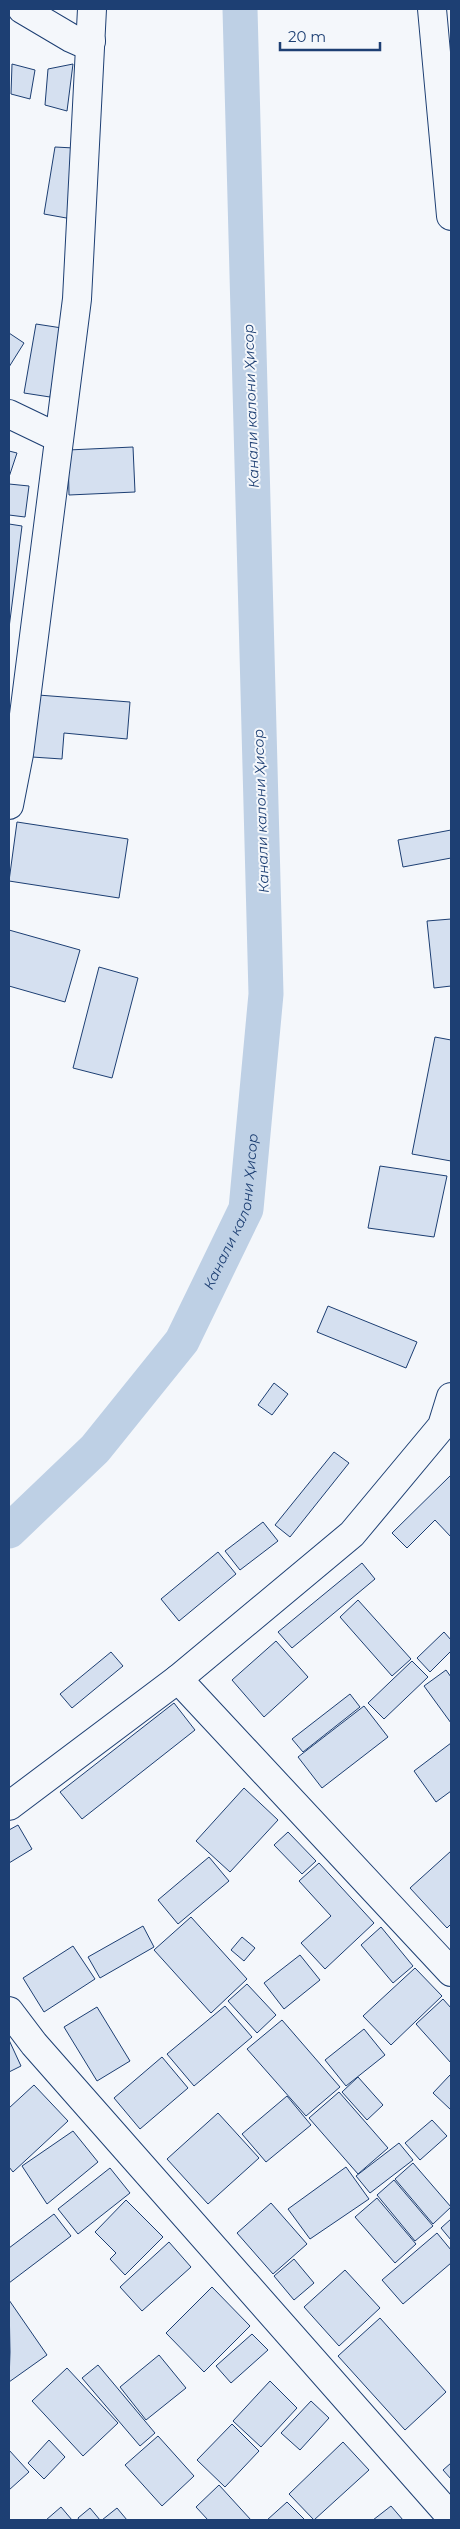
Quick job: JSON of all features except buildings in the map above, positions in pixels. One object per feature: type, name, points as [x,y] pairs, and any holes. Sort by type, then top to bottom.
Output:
[{"type":"street","points":[[22,9],[71,38],[80,42],[91,41]]},
{"type":"street","points":[[9,805],[19,754],[77,299],[92,9]]},
{"type":"street","points":[[432,9],[451,216]]},
{"type":"street","points":[[9,414],[59,438]]},
{"type":"street","points":[[9,1806],[178,1679],[352,1534],[447,1431],[451,1397]]},
{"type":"street","points":[[178,1679],[451,1972]]},
{"type":"street","points":[[9,2011],[34,2044],[451,2517]]},
{"type":"waterway","name":"Канали калони Ҳисор","points":[[9,1531],[95,1449],[182,1341],[246,1209],[266,994],[240,9]]}]
